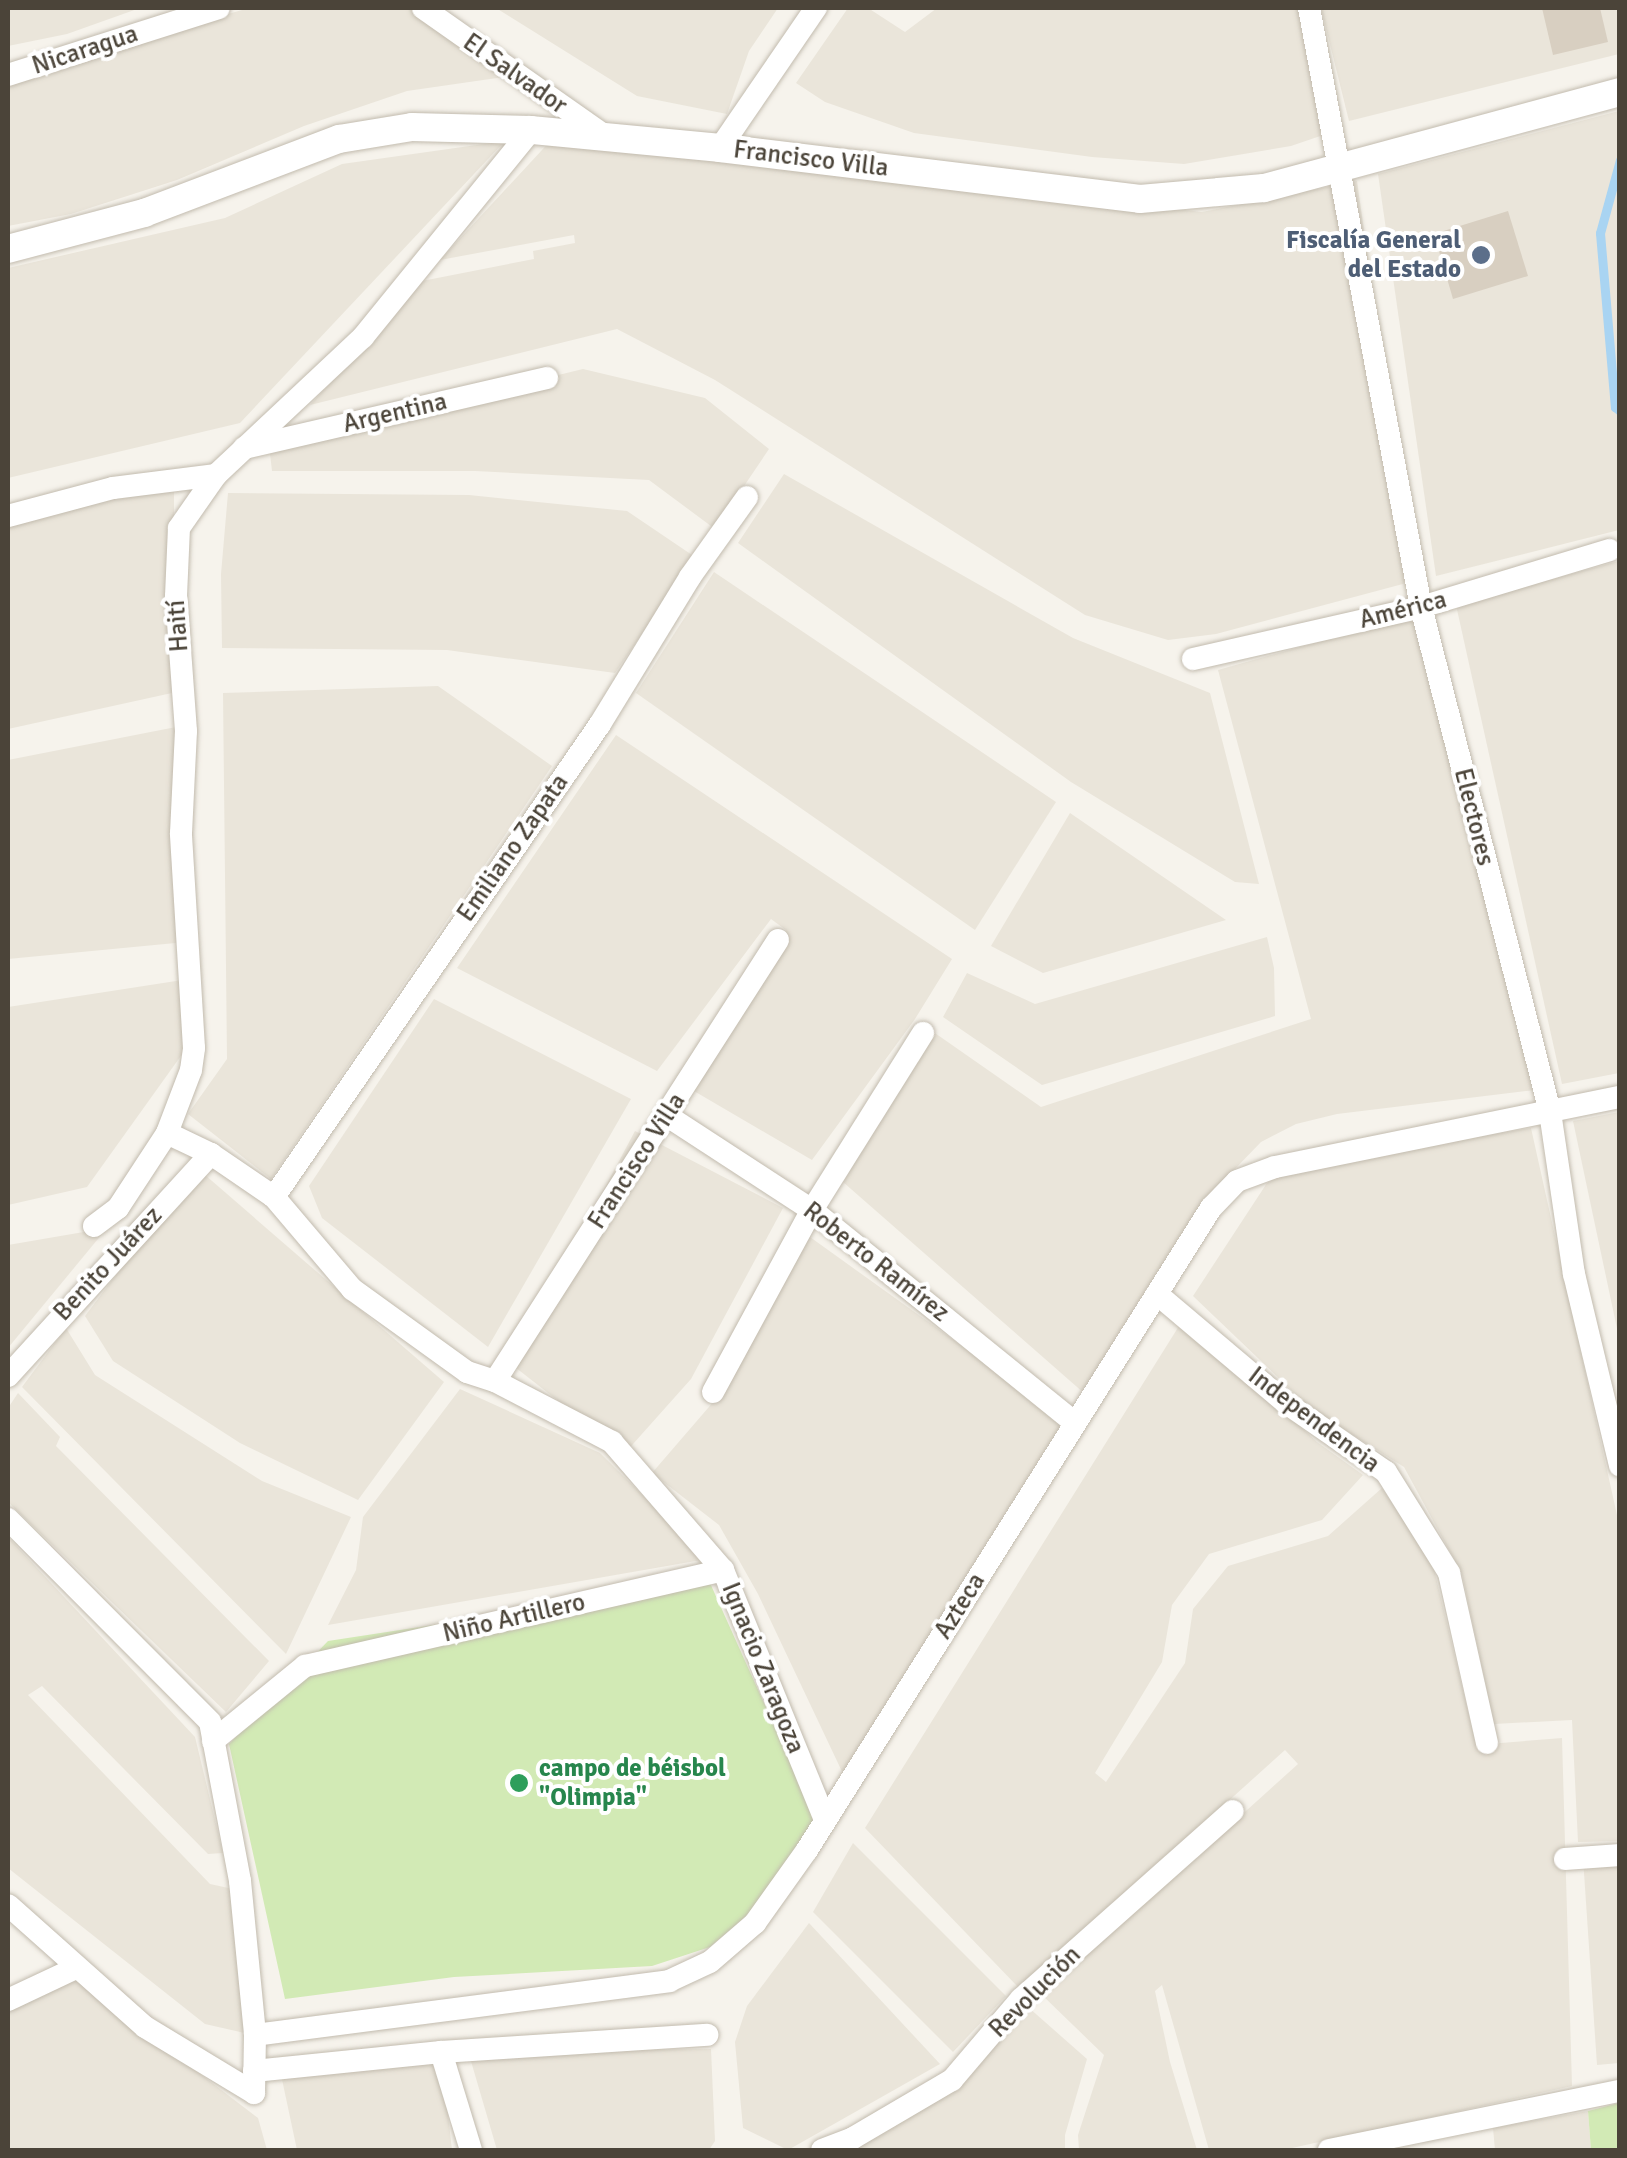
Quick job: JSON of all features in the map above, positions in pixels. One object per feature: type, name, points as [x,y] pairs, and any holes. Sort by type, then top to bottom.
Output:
[{"type":"street","name":"Nicaragua","points":[[8,75],[219,8]]},
{"type":"street","name":"El Salvador","points":[[423,8],[608,138]]},
{"type":"street","points":[[720,148],[816,8]]},
{"type":"street","name":"Electores","points":[[1309,8],[1421,607],[1550,1112],[1574,1274],[1620,1466]]},
{"type":"street","name":"Francisco Villa","points":[[8,249],[144,213],[338,140],[412,127],[532,130],[720,148],[1140,199],[1264,188],[1620,92]]},
{"type":"street","name":"Haití","points":[[94,1226],[118,1208],[167,1134],[191,1070],[194,1048],[182,833],[186,731],[176,596],[179,528],[216,475],[242,448],[363,337],[532,130]]},
{"type":"street","name":"Argentina","points":[[242,448],[547,378]]},
{"type":"street","points":[[8,516],[113,488],[216,475]]},
{"type":"street","name":"Emiliano Zapata","points":[[274,1197],[600,724],[690,577],[747,497]]},
{"type":"street","name":"América","points":[[1193,659],[1421,607],[1610,550]]},
{"type":"street","name":"Francisco Villa","points":[[495,1381],[778,940]]},
{"type":"street","points":[[712,1392],[812,1210],[924,1033]]},
{"type":"street","name":"Azteca","points":[[254,2036],[669,1981],[710,1962],[755,1923],[825,1820],[1211,1208],[1237,1181],[1275,1167],[1620,1097]]},
{"type":"street","name":"Roberto Ramírez","points":[[666,1115],[812,1210],[1076,1423]]},
{"type":"street","name":"Ignacio Zaragoza","points":[[167,1134],[211,1154],[274,1197],[352,1289],[467,1372],[495,1381],[612,1442],[723,1570],[825,1820]]},
{"type":"street","name":"Benito Juárez","points":[[8,1376],[211,1154]]},
{"type":"street","name":"Independencia","points":[[1157,1294],[1286,1403],[1386,1472],[1448,1573],[1487,1743]]},
{"type":"street","points":[[8,1519],[210,1722],[240,1881],[254,2036],[254,2082]]},
{"type":"street","name":"Niño Artillero","points":[[214,1741],[305,1666],[723,1570]]},
{"type":"street","name":"Revolución","points":[[822,2150],[853,2138],[952,2080],[1022,1998],[1233,1811]]},
{"type":"street","points":[[1565,1859],[1620,1855]]},
{"type":"street","points":[[8,1905],[74,1969],[145,2027],[254,2082],[441,2052],[707,2035]]},
{"type":"street","points":[[8,2000],[74,1969]]},
{"type":"street","points":[[441,2052],[471,2150]]},
{"type":"street","points":[[1329,2150],[1620,2092]]},
{"type":"shaded area","points":[[8,8],[140,8],[67,34],[8,46]]},
{"type":"shaded area","points":[[249,8],[440,8],[539,79],[497,78],[407,91],[304,126],[177,180],[71,214],[8,226],[8,77]]},
{"type":"shaded area","points":[[496,8],[778,8],[749,51],[727,114],[637,96]]},
{"type":"shaded area","points":[[848,8],[868,8],[905,32],[937,8],[1299,8],[1332,132],[1291,146],[1184,164],[1092,157],[914,133],[825,102],[796,83]]},
{"type":"shaded area","points":[[1321,8],[1619,8],[1619,54],[1349,121]]},
{"type":"shaded area","points":[[1619,111],[1619,530],[1436,576],[1378,174]]},
{"type":"shaded area","points":[[554,137],[1202,212],[1357,181],[1414,581],[1216,634],[1168,640],[1085,615],[715,380],[617,329],[310,405],[422,281],[534,259],[533,251],[575,243],[574,235],[440,260]]},
{"type":"shaded area","points":[[505,141],[240,423],[8,478],[8,268],[225,218],[342,164]]},
{"type":"shaded area","points":[[583,369],[705,398],[769,449],[715,529],[649,480],[475,471],[272,471],[269,445]]},
{"type":"shaded area","points":[[784,474],[1073,638],[1210,693],[1259,884],[1235,882],[1071,782],[738,543]]},
{"type":"shaded area","points":[[174,484],[174,595],[181,691],[8,729],[8,523]]},
{"type":"shaded area","points":[[228,493],[469,495],[627,511],[695,557],[615,673],[447,650],[222,648],[221,574]]},
{"type":"shaded area","points":[[1619,561],[1619,1073],[1562,1084],[1456,605]]},
{"type":"shaded area","points":[[714,572],[1056,802],[975,930],[636,693]]},
{"type":"shaded area","points":[[1421,613],[1535,1090],[1337,1114],[1296,1124],[1261,1142],[1231,1173],[1085,1394],[843,1182],[932,1031],[1041,1107],[1311,1019],[1218,670]]},
{"type":"shaded area","points":[[438,686],[552,766],[271,1179],[188,1114],[227,1059],[223,693]]},
{"type":"shaded area","points":[[176,727],[186,942],[8,959],[8,760]]},
{"type":"shaded area","points":[[616,735],[952,959],[915,1019],[812,1160],[682,1084],[786,930],[771,919],[657,1071],[457,968]]},
{"type":"shaded area","points":[[1070,813],[1226,920],[1043,973],[991,946]]},
{"type":"shaded area","points":[[1267,937],[1274,968],[1275,1016],[1042,1085],[943,1017],[967,973],[1035,1004]]},
{"type":"shaded area","points":[[189,979],[188,1046],[87,1187],[8,1205],[8,1007]]},
{"type":"shaded area","points":[[434,999],[631,1099],[488,1347],[322,1218],[309,1186]]},
{"type":"shaded area","points":[[1620,1112],[1619,1338],[1573,1121]]},
{"type":"shaded area","points":[[1531,1128],[1619,1524],[1619,1841],[1578,1842],[1572,1720],[1494,1724],[1462,1574],[1404,1467],[1310,1408],[1193,1296],[1267,1183],[1294,1168]]},
{"type":"shaded area","points":[[635,1131],[783,1208],[691,1379],[625,1453],[511,1364]]},
{"type":"shaded area","points":[[197,1168],[444,1382],[358,1500],[240,1443],[113,1361],[85,1316]]},
{"type":"shaded area","points":[[796,1227],[1068,1422],[846,1780],[758,1594],[719,1525],[652,1473],[727,1386]]},
{"type":"shaded area","points":[[107,1228],[8,1348],[8,1245]]},
{"type":"shaded area","points":[[1184,1318],[1317,1442],[1363,1475],[1322,1520],[1209,1554],[1172,1605],[1162,1662],[1095,1773],[1106,1782],[1185,1663],[1193,1609],[1228,1566],[1328,1536],[1382,1488],[1433,1565],[1476,1745],[1562,1738],[1572,2086],[1283,2150],[1209,2150],[1162,1985],[1155,1991],[1170,2062],[1197,2150],[1079,2150],[1078,2135],[1104,2055],[1042,1995],[1298,1764],[1285,1750],[1020,1989],[865,1828]]},
{"type":"shaded area","points":[[66,1328],[95,1375],[262,1481],[351,1517],[286,1654],[22,1387]]},
{"type":"shaded area","points":[[460,1389],[600,1453],[707,1559],[328,1625],[356,1570],[363,1517]]},
{"type":"shaded area","points":[[18,1393],[60,1437],[56,1446],[269,1661],[226,1712],[8,1502],[8,1408]]},
{"type":"shaded area","points":[[8,1537],[195,1737],[223,1853],[208,1854],[42,1686],[28,1695],[210,1884],[233,1889],[249,2034],[205,2024],[8,1868]]},
{"type":"shaded area","points":[[853,1843],[1006,1996],[953,2052],[813,1912]]},
{"type":"shaded area","points":[[1583,1858],[1619,1859],[1619,2063],[1597,2065]]},
{"type":"shaded area","points":[[809,1923],[940,2064],[788,2150],[743,2128],[735,2042],[747,2006]]},
{"type":"shaded area","points":[[72,1976],[258,2118],[267,2150],[8,2150],[8,2011]]},
{"type":"shaded area","points":[[1028,2007],[1087,2059],[1065,2135],[1065,2150],[836,2150],[963,2075]]},
{"type":"shaded area","points":[[711,2049],[715,2141],[709,2150],[497,2150],[468,2051]]},
{"type":"shaded area","points":[[441,2053],[452,2150],[297,2150],[280,2070]]},
{"type":"shaded area","points":[[1588,2111],[1591,2150],[1495,2150],[1493,2128]]},
{"type":"green space","name":"campo de béisbol \"Olimpia\"","points":[[710,1583],[818,1823],[766,1899],[710,1947],[652,1966],[454,1977],[285,1999],[229,1744],[328,1641]]},
{"type":"green space","points":[[1619,2103],[1619,2150],[1591,2150],[1588,2111]]},
{"type":"building","points":[[1542,8],[1600,8],[1608,42],[1553,55]]},
{"type":"building","name":"Fiscalía General del Estado","points":[[1508,211],[1528,276],[1453,299],[1434,234]]},
{"type":"waterway","points":[[1620,160],[1600,233],[1615,407],[1620,411]]},
{"type":"place","name":"Fiscalía General del Estado","points":[[1481,255]]},
{"type":"place","name":"campo de béisbol \"Olimpia\"","points":[[519,1783]]}]
